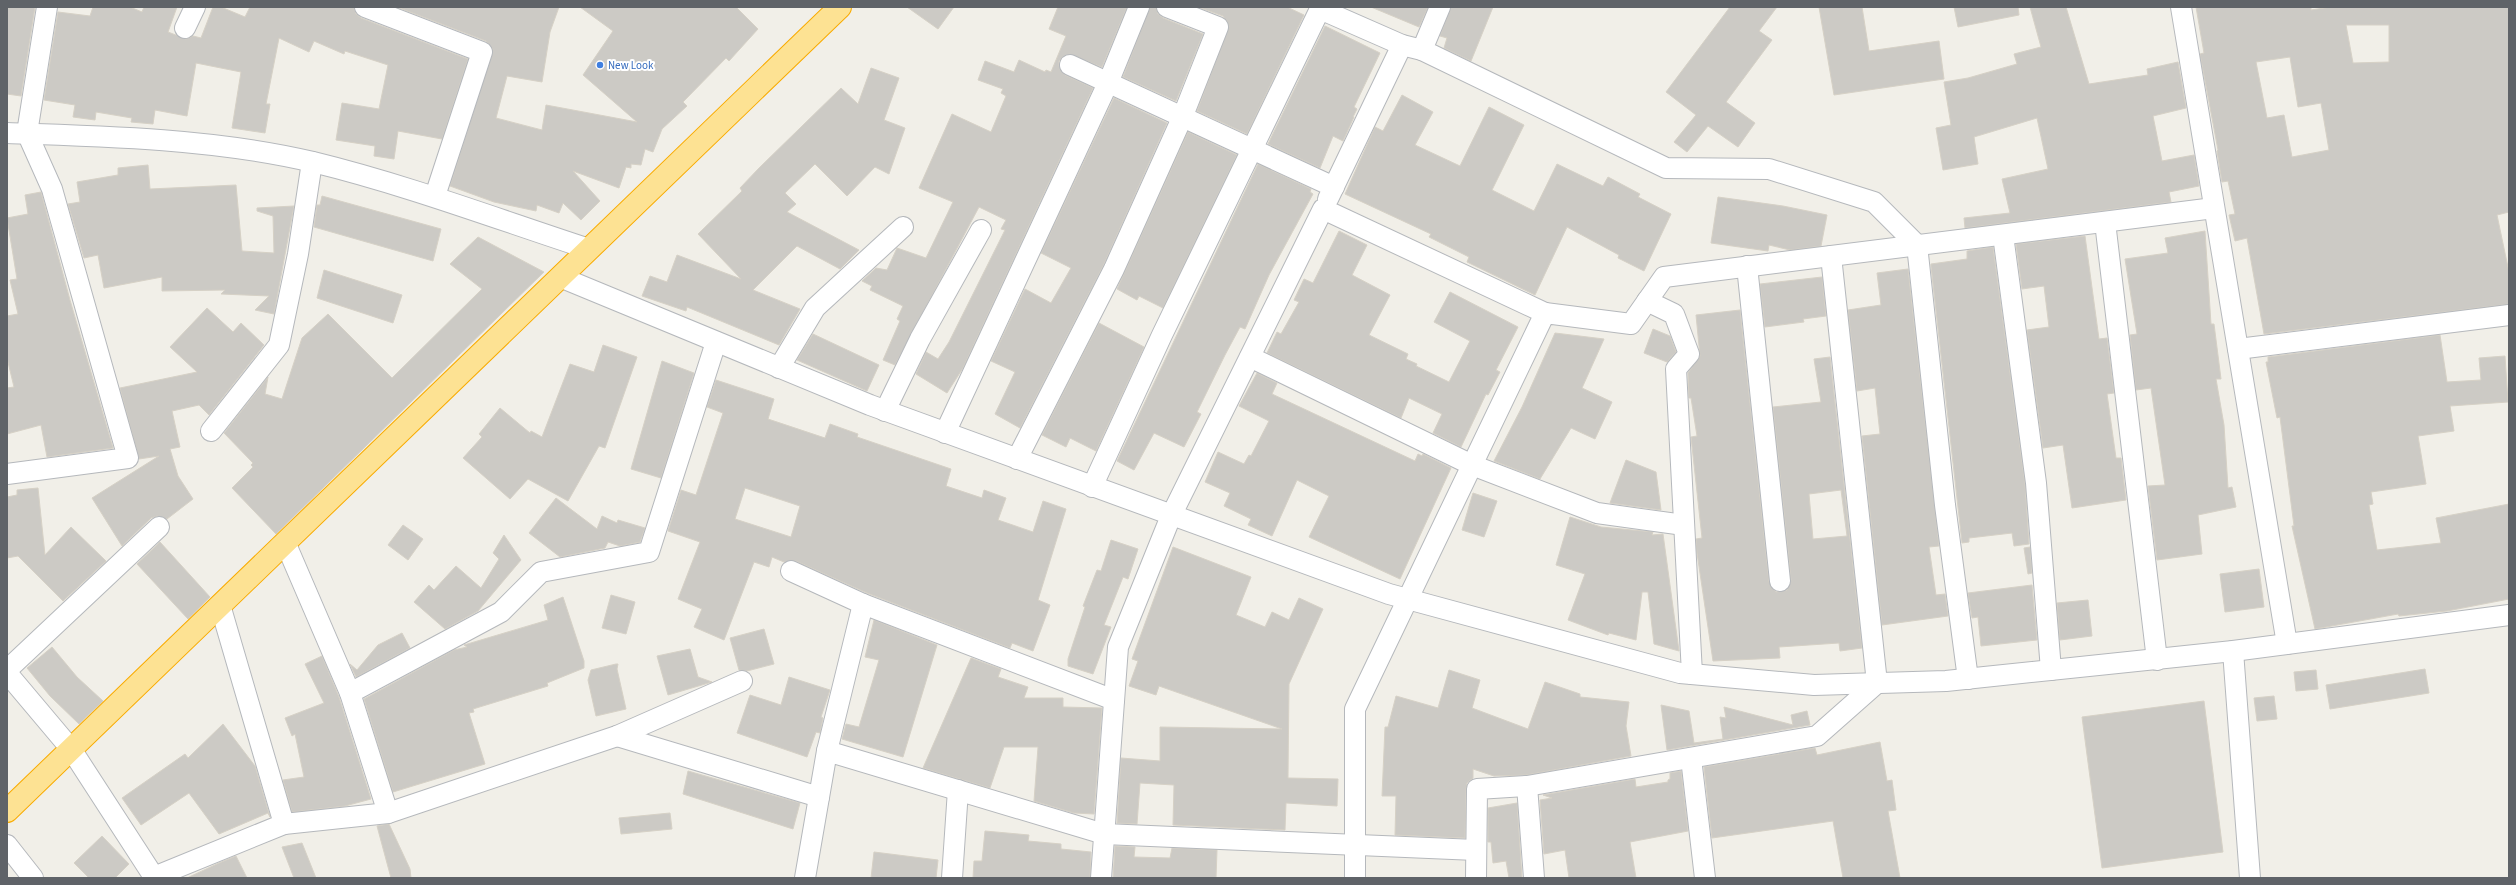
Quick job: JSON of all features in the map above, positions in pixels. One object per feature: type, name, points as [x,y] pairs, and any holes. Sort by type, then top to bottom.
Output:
[{"type":"highway","points":[[7,811],[840,7]]},
{"type":"street","points":[[7,474],[128,458],[52,189],[27,134],[47,7]]},
{"type":"street","points":[[185,28],[195,7]]},
{"type":"street","points":[[365,7],[482,52],[435,196]]},
{"type":"street","points":[[945,433],[1108,83],[1139,7]]},
{"type":"street","points":[[1017,459],[1114,269],[1182,118],[1218,27],[1167,7]]},
{"type":"street","points":[[1422,50],[1440,7]]},
{"type":"street","points":[[2180,7],[2287,644]]},
{"type":"street","points":[[1092,487],[1162,335],[1318,8],[1402,45],[1422,50],[1666,168],[1769,169],[1874,202],[1918,245],[1945,505],[1968,679]]},
{"type":"street","points":[[1101,878],[1118,647],[1171,516],[1334,187],[1402,45]]},
{"type":"street","points":[[1070,66],[1334,187]]},
{"type":"street","points":[[7,133],[77,135],[226,147],[312,162],[435,196],[589,249]]},
{"type":"street","points":[[211,431],[279,345],[298,254],[312,162]]},
{"type":"street","points":[[1323,209],[1545,313],[1631,324],[1664,277],[2214,208]]},
{"type":"street","points":[[2105,222],[2157,660]]},
{"type":"street","points":[[779,368],[815,308],[903,227]]},
{"type":"street","points":[[885,411],[920,339],[981,230]]},
{"type":"street","points":[[2004,235],[2036,483],[2051,670]]},
{"type":"street","points":[[1831,256],[1877,683]]},
{"type":"street","points":[[1747,266],[1780,581]]},
{"type":"street","points":[[560,277],[885,411],[1171,516],[1408,599],[1548,638],[1692,674],[1814,685],[1968,679],[2233,652],[2509,615]]},
{"type":"street","points":[[1646,301],[1674,314],[1689,354],[1676,369],[1692,674]]},
{"type":"street","points":[[1355,878],[1355,708],[1545,313]]},
{"type":"street","points":[[2238,349],[2509,314]]},
{"type":"street","points":[[350,693],[501,612],[541,572],[649,552],[716,342]]},
{"type":"street","points":[[1250,357],[1472,465],[1597,513],[1684,525]]},
{"type":"street","points":[[7,670],[159,527]]},
{"type":"street","points":[[285,542],[350,693],[388,813]]},
{"type":"street","points":[[790,571],[863,604],[1114,700]]},
{"type":"street","points":[[805,878],[827,751],[863,604]]},
{"type":"street","points":[[220,605],[284,824]]},
{"type":"street","points":[[2233,652],[2250,878]]},
{"type":"street","points":[[7,673],[71,749],[154,877],[184,872],[284,824],[388,813],[617,736],[742,681]]},
{"type":"street","points":[[1476,878],[1477,789],[1527,786],[1817,736],[1877,683]]},
{"type":"street","points":[[617,736],[819,798]]},
{"type":"street","points":[[827,751],[1104,834],[1476,850]]},
{"type":"street","points":[[1691,758],[1705,878]]},
{"type":"street","points":[[1527,786],[1534,878]]},
{"type":"street","points":[[952,878],[958,790]]},
{"type":"street","points":[[7,845],[33,878]]},
{"type":"building","points":[[7,7],[35,7],[21,96],[7,94]]},
{"type":"building","points":[[93,7],[130,7],[142,12],[144,7],[177,7],[168,32],[186,39],[193,36],[201,38],[213,7],[221,7],[245,17],[250,7],[354,7],[356,14],[361,18],[468,59],[442,139],[398,131],[394,159],[374,156],[375,146],[336,140],[342,103],[379,109],[388,65],[345,51],[344,54],[314,41],[309,52],[279,38],[266,104],[270,104],[265,133],[232,128],[241,72],[196,63],[187,116],[155,110],[153,124],[131,122],[132,118],[96,112],[95,120],[73,117],[75,105],[44,100],[58,12],[90,16]]},
{"type":"building","points":[[397,7],[559,7],[550,32],[542,82],[507,76],[496,118],[542,130],[546,105],[637,122],[583,75],[613,31],[580,7],[736,7],[758,29],[729,61],[726,58],[683,102],[687,106],[662,129],[653,152],[645,149],[641,165],[631,164],[631,168],[626,167],[619,188],[573,171],[600,201],[581,220],[563,203],[559,213],[537,205],[536,211],[494,202],[450,186],[493,49],[486,41]]},
{"type":"building","points":[[907,7],[954,7],[938,29]]},
{"type":"building","points":[[1058,7],[1127,7],[1102,67],[1069,54],[1059,61],[1059,66],[1065,75],[1093,88],[963,368],[947,393],[916,374],[926,352],[938,359],[949,342],[1005,230],[1001,229],[1006,220],[979,207],[895,365],[883,360],[900,321],[897,319],[903,306],[870,290],[872,286],[862,281],[876,268],[887,270],[897,248],[926,258],[953,202],[919,188],[952,114],[991,132],[1006,96],[1001,93],[1003,89],[978,80],[985,61],[1014,72],[1019,60],[1045,72],[1046,70],[1051,72],[1066,36],[1049,29]]},
{"type":"building","points":[[1150,7],[1156,7],[1158,14],[1163,18],[1203,34],[1176,101],[1123,77]]},
{"type":"building","points":[[1198,7],[1287,7],[1304,15],[1247,134],[1197,111],[1229,26],[1223,16]]},
{"type":"building","points":[[1371,7],[1428,7],[1419,27]]},
{"type":"building","points":[[1451,7],[1493,7],[1471,61],[1444,48],[1447,38],[1440,36]]},
{"type":"building","points":[[1730,7],[1777,7],[1759,31],[1772,40],[1726,102],[1755,123],[1738,147],[1708,126],[1687,152],[1674,142],[1696,115],[1666,92]]},
{"type":"building","points":[[1819,7],[1862,7],[1869,51],[1939,41],[1944,79],[1834,95]]},
{"type":"building","points":[[1954,7],[2018,7],[2019,15],[1958,27]]},
{"type":"building","points":[[2030,7],[2066,7],[2089,84],[2148,75],[2147,69],[2178,62],[2186,108],[2153,116],[2162,161],[2194,155],[2199,186],[2169,192],[2171,202],[1965,228],[1964,218],[2010,213],[2002,179],[2048,169],[2037,118],[1974,137],[1978,164],[1943,170],[1936,128],[1951,125],[1944,82],[1968,78],[2017,64],[2014,54],[2041,47]]},
{"type":"building","points":[[2196,7],[2311,7],[2311,10],[2331,7],[2509,7],[2509,212],[2497,215],[2509,272],[2509,304],[2264,334],[2247,238],[2235,241],[2229,215],[2235,214],[2228,181],[2222,182],[2218,150],[2200,54],[2204,53]],"holes":[[[2346,25],[2389,25],[2389,62],[2353,63]],[[2290,57],[2298,107],[2321,103],[2329,150],[2292,157],[2284,115],[2267,118],[2256,62]]]},
{"type":"building","points":[[1325,26],[1380,53],[1354,107],[1357,109],[1343,141],[1333,136],[1320,168],[1268,144]]},
{"type":"building","points":[[871,68],[899,78],[884,120],[905,128],[889,174],[875,167],[847,196],[815,164],[785,193],[796,204],[787,212],[859,250],[840,269],[797,246],[753,290],[800,309],[779,345],[687,307],[686,311],[642,296],[650,276],[667,282],[677,255],[741,279],[698,234],[742,191],[740,188],[759,168],[841,88],[858,104]]},
{"type":"building","points":[[1402,95],[1433,112],[1415,145],[1460,166],[1489,107],[1524,125],[1492,190],[1534,211],[1557,164],[1603,186],[1608,177],[1640,194],[1638,197],[1671,214],[1644,271],[1618,258],[1619,255],[1567,227],[1535,295],[1467,262],[1469,257],[1429,237],[1431,234],[1345,194],[1375,127],[1383,131]]},
{"type":"building","points":[[1114,98],[1167,123],[1104,264],[1020,428],[995,414],[1015,372],[991,361],[1025,289],[1051,303],[1071,268],[1041,253]]},
{"type":"building","points":[[1188,132],[1237,155],[1163,308],[1139,296],[1137,300],[1117,289]]},
{"type":"building","points":[[1258,164],[1311,189],[1310,192],[1313,194],[1269,275],[1245,329],[1240,327],[1225,355],[1197,412],[1201,414],[1184,447],[1154,433],[1134,470],[1117,461]]},
{"type":"building","points":[[148,165],[150,189],[236,185],[242,251],[274,253],[273,216],[257,211],[257,208],[294,206],[274,314],[255,310],[269,296],[221,294],[225,290],[162,291],[162,277],[104,288],[98,255],[84,258],[68,204],[80,202],[77,182],[118,175],[118,168]]},
{"type":"building","points":[[41,192],[70,300],[113,448],[47,457],[41,425],[7,434],[7,388],[14,387],[7,358],[7,316],[18,314],[10,280],[17,279],[7,218],[28,214],[25,195]]},
{"type":"building","points":[[322,196],[441,229],[433,261],[314,227],[317,205],[320,205]]},
{"type":"building","points":[[1718,197],[1783,206],[1827,215],[1821,246],[1790,250],[1769,245],[1768,251],[1711,243]]},
{"type":"building","points":[[1339,231],[1367,245],[1352,275],[1390,295],[1369,335],[1408,354],[1406,359],[1417,364],[1416,366],[1449,382],[1470,341],[1434,322],[1450,292],[1518,327],[1496,370],[1500,372],[1488,395],[1486,394],[1461,447],[1433,433],[1442,414],[1409,398],[1401,418],[1267,353],[1277,332],[1281,334],[1299,302],[1294,300],[1304,279],[1313,283]]},
{"type":"building","points":[[2205,231],[2211,324],[2214,324],[2221,379],[2216,379],[2224,425],[2228,488],[2232,487],[2236,507],[2198,515],[2202,554],[2157,560],[2148,486],[2165,485],[2151,388],[2136,390],[2130,335],[2137,334],[2125,259],[2168,253],[2165,238]]},
{"type":"building","points":[[2085,236],[2099,339],[2107,338],[2114,393],[2107,394],[2116,458],[2121,458],[2126,500],[2072,508],[2063,445],[2043,448],[2027,330],[2049,327],[2044,286],[2022,289],[2016,244]]},
{"type":"building","points":[[478,237],[544,272],[276,534],[232,488],[253,467],[251,465],[253,463],[224,433],[268,377],[265,394],[282,399],[302,338],[328,314],[392,378],[482,289],[450,264]]},
{"type":"building","points":[[1993,247],[2025,484],[2029,544],[2014,546],[2012,533],[1969,538],[1969,542],[1962,543],[1931,266],[1931,264],[1967,259],[1967,251]]},
{"type":"building","points":[[1908,269],[1939,546],[1929,547],[1936,595],[1945,594],[1948,616],[1882,625],[1862,436],[1880,434],[1875,388],[1857,391],[1848,310],[1881,305],[1877,273]]},
{"type":"building","points":[[324,270],[402,295],[393,323],[317,298]]},
{"type":"building","points":[[1822,277],[1826,316],[1803,319],[1804,322],[1765,327],[1760,284]]},
{"type":"building","points":[[207,308],[233,332],[241,323],[264,345],[209,415],[199,405],[172,411],[180,447],[170,449],[178,476],[193,499],[167,519],[157,516],[151,518],[122,546],[92,498],[159,456],[139,459],[120,388],[197,372],[170,347]]},
{"type":"building","points":[[1740,310],[1769,582],[1776,592],[1787,590],[1791,580],[1773,407],[1821,402],[1814,359],[1830,357],[1862,648],[1840,651],[1839,643],[1779,647],[1780,658],[1713,661],[1697,553],[1696,539],[1702,538],[1691,437],[1697,436],[1691,398],[1689,398],[1688,373],[1700,356],[1696,315]],"holes":[[[1841,490],[1847,536],[1813,539],[1809,494]]]},
{"type":"building","points":[[1099,323],[1144,347],[1096,451],[1070,438],[1066,447],[1042,435]]},
{"type":"building","points":[[1653,329],[1670,336],[1676,352],[1667,362],[1644,353]]},
{"type":"building","points":[[1555,333],[1604,339],[1582,388],[1612,402],[1595,439],[1571,428],[1540,479],[1494,461],[1522,407]]},
{"type":"building","points":[[813,334],[879,365],[867,391],[797,360]]},
{"type":"building","points":[[2440,335],[2447,382],[2481,380],[2479,358],[2505,356],[2508,402],[2450,406],[2454,431],[2418,436],[2426,484],[2371,492],[2373,504],[2369,505],[2377,550],[2441,543],[2436,518],[2509,504],[2509,599],[2447,611],[2399,616],[2398,614],[2315,629],[2292,526],[2294,526],[2280,417],[2277,418],[2266,362],[2268,362],[2268,357]]},
{"type":"building","points":[[603,345],[637,357],[605,448],[599,446],[568,501],[528,479],[510,499],[463,458],[482,437],[479,434],[500,408],[530,433],[531,431],[542,437],[570,364],[594,372]]},
{"type":"building","points":[[662,361],[694,373],[661,478],[631,469]]},
{"type":"building","points":[[1257,373],[1277,383],[1272,394],[1415,461],[1418,454],[1422,456],[1423,454],[1451,468],[1400,579],[1309,537],[1329,496],[1297,480],[1272,536],[1248,525],[1251,519],[1224,506],[1230,493],[1205,482],[1218,452],[1244,464],[1249,455],[1251,456],[1269,421],[1239,406]]},
{"type":"building","points":[[716,380],[774,399],[768,419],[825,438],[830,424],[858,434],[857,437],[951,469],[946,486],[982,498],[984,490],[1006,498],[998,520],[1033,532],[1043,501],[1066,509],[1038,600],[1050,605],[1033,651],[1012,643],[1010,648],[867,593],[796,561],[784,562],[772,557],[769,567],[754,562],[724,640],[694,627],[702,609],[678,599],[700,542],[668,531],[681,490],[696,495],[723,413],[707,407]],"holes":[[[745,488],[800,506],[791,537],[735,519]]]},
{"type":"building","points":[[1626,460],[1656,472],[1661,510],[1610,503]]},
{"type":"building","points":[[38,488],[45,555],[71,527],[106,561],[63,601],[18,556],[7,558],[7,497],[17,495],[17,490]]},
{"type":"building","points":[[1473,493],[1497,501],[1484,537],[1462,530]]},
{"type":"building","points":[[556,498],[597,529],[602,516],[617,523],[618,520],[645,528],[640,542],[620,546],[608,542],[605,548],[560,557],[529,533]]},
{"type":"building","points":[[1570,517],[1601,527],[1653,532],[1652,535],[1663,534],[1679,651],[1654,644],[1648,592],[1642,592],[1636,640],[1609,633],[1608,635],[1568,620],[1585,574],[1556,565]]},
{"type":"building","points":[[403,525],[423,539],[408,560],[388,545]]},
{"type":"building","points":[[504,535],[521,560],[478,611],[445,629],[414,602],[429,585],[434,590],[456,566],[481,588],[499,559],[493,553]]},
{"type":"building","points":[[1111,540],[1138,549],[1128,579],[1123,577],[1104,625],[1111,627],[1093,674],[1068,666],[1068,659],[1085,607],[1083,606],[1097,570],[1101,571]]},
{"type":"building","points":[[160,542],[210,597],[188,619],[137,564]]},
{"type":"building","points":[[1173,547],[1251,577],[1236,615],[1265,627],[1272,612],[1289,620],[1299,598],[1323,609],[1289,684],[1288,778],[1338,779],[1337,806],[1286,803],[1285,830],[1173,825],[1174,785],[1140,783],[1137,824],[1117,823],[1121,758],[1160,761],[1160,727],[1282,729],[1159,686],[1156,695],[1129,686],[1138,661],[1132,659]]},
{"type":"building","points":[[2030,547],[2032,573],[2028,574],[2024,548]]},
{"type":"building","points":[[2259,569],[2264,607],[2225,612],[2220,574]]},
{"type":"building","points":[[2032,585],[2037,640],[1981,646],[1978,617],[1972,618],[1968,593]]},
{"type":"building","points":[[611,595],[635,602],[626,634],[602,628]]},
{"type":"building","points":[[563,597],[584,661],[584,668],[547,683],[548,686],[473,709],[474,712],[469,713],[485,764],[393,792],[364,699],[454,650],[467,647],[464,645],[548,620],[544,605]]},
{"type":"building","points":[[2088,600],[2092,636],[2060,640],[2057,603]]},
{"type":"building","points":[[874,620],[937,645],[903,757],[842,739],[846,724],[859,727],[879,660],[865,657]]},
{"type":"building","points":[[764,629],[774,664],[747,671],[739,670],[730,638]]},
{"type":"building","points":[[402,633],[410,648],[356,677],[350,664],[357,670],[378,645]]},
{"type":"building","points":[[52,647],[77,677],[103,701],[79,724],[50,696],[27,668]]},
{"type":"building","points":[[690,649],[698,677],[712,682],[668,695],[657,656]]},
{"type":"building","points":[[322,656],[339,697],[371,799],[345,806],[292,812],[283,780],[304,777],[295,734],[292,736],[285,718],[324,703],[305,664]]},
{"type":"building","points":[[971,658],[1001,669],[998,677],[1028,687],[1024,698],[1063,698],[1063,707],[1102,708],[1094,814],[1074,813],[1034,801],[1038,747],[1004,747],[990,788],[923,768]]},
{"type":"building","points":[[618,664],[617,669],[626,709],[596,716],[588,680],[591,670]]},
{"type":"building","points":[[2425,669],[2429,693],[2330,709],[2326,685]]},
{"type":"building","points":[[1449,670],[1480,680],[1472,708],[1528,729],[1545,682],[1580,694],[1580,697],[1629,702],[1626,726],[1631,756],[1526,775],[1494,776],[1473,769],[1473,778],[1467,783],[1466,789],[1465,838],[1395,835],[1396,796],[1382,796],[1385,727],[1388,727],[1396,696],[1438,708]]},
{"type":"building","points":[[2316,670],[2318,689],[2296,691],[2294,672]]},
{"type":"building","points":[[789,677],[830,690],[821,717],[823,718],[820,733],[816,732],[807,757],[737,733],[750,695],[781,705]]},
{"type":"building","points":[[2274,696],[2277,719],[2257,721],[2254,698]]},
{"type":"building","points":[[2204,701],[2223,852],[2102,868],[2082,717]]},
{"type":"building","points":[[1661,705],[1689,711],[1694,743],[1723,739],[1720,717],[1726,718],[1724,707],[1793,725],[1791,715],[1807,711],[1810,725],[1667,750]]},
{"type":"building","points":[[223,724],[255,766],[270,817],[268,813],[219,834],[189,793],[141,825],[122,798],[185,754],[188,758]]},
{"type":"building","points":[[1880,742],[1887,781],[1892,780],[1896,810],[1888,811],[1900,878],[1843,878],[1833,821],[1712,838],[1704,767],[1815,748],[1817,755]]},
{"type":"building","points":[[688,771],[800,803],[793,829],[683,794]]},
{"type":"building","points":[[1681,771],[1688,831],[1630,842],[1636,878],[1569,878],[1565,850],[1544,854],[1540,800],[1552,798],[1543,795],[1635,779],[1636,787],[1668,782],[1670,779],[1670,773]]},
{"type":"building","points":[[1517,803],[1522,878],[1509,878],[1506,861],[1493,863],[1491,842],[1488,842],[1488,808]]},
{"type":"building","points":[[670,813],[672,829],[621,834],[619,818]]},
{"type":"building","points":[[389,824],[410,869],[411,878],[391,878],[377,826]]},
{"type":"building","points":[[985,831],[1029,835],[1028,841],[1061,844],[1061,849],[1091,852],[1090,878],[973,878],[974,861],[982,861]]},
{"type":"building","points":[[102,836],[129,864],[115,878],[89,878],[74,863]]},
{"type":"building","points":[[302,843],[316,878],[294,878],[282,847]]},
{"type":"building","points":[[1115,846],[1135,847],[1134,857],[1170,858],[1172,848],[1217,850],[1216,878],[1113,878]]},
{"type":"building","points":[[874,852],[938,860],[936,878],[871,878]]},
{"type":"building","points":[[236,856],[247,878],[187,878],[219,863]]},
{"type":"place","name":"New Look","points":[[600,65]]}]
